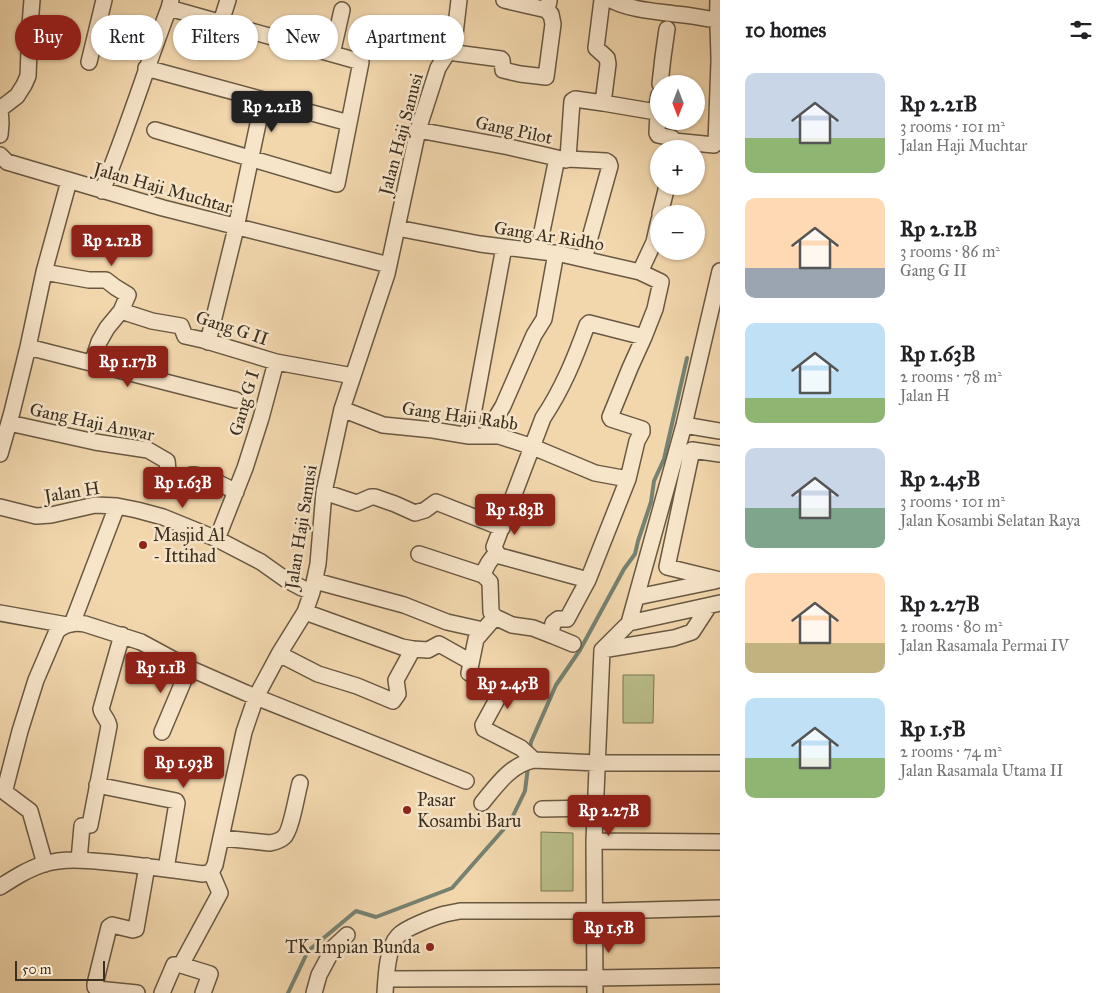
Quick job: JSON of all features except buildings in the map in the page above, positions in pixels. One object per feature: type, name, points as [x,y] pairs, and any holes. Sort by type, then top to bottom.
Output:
[{"type":"street","points":[[0,135],[0,108],[17,96],[28,76],[32,0]]},
{"type":"street","points":[[89,62],[104,0]]},
{"type":"street","points":[[224,15],[228,0]]},
{"type":"street","name":"Jalan Haji Sanusi","points":[[458,15],[460,0]]},
{"type":"street","points":[[464,54],[501,59],[504,70],[546,77],[553,24],[548,5],[504,0]]},
{"type":"street","points":[[602,0],[596,48],[607,58],[608,64],[603,103]]},
{"type":"street","points":[[611,0],[669,19],[717,20]]},
{"type":"street","points":[[705,145],[716,143],[718,0]]},
{"type":"street","points":[[102,191],[116,157],[170,4],[202,15]]},
{"type":"street","points":[[338,28],[342,10]]},
{"type":"street","points":[[661,75],[669,19]]},
{"type":"street","points":[[155,130],[337,184],[361,62],[338,56]]},
{"type":"street","name":"Jalan Haji Sanusi","points":[[211,872],[216,866],[244,732],[256,697],[279,654],[305,612],[313,586],[318,564],[324,492],[342,409],[387,274],[418,130],[438,68],[443,60]]},
{"type":"street","points":[[146,68],[349,124]]},
{"type":"street","name":"Jalan Haji Muchtar","points":[[0,155],[7,162],[102,191],[236,228],[263,100]]},
{"type":"street","name":"Gang Pilot","points":[[418,130],[562,159],[573,100],[650,111]]},
{"type":"street","points":[[657,130],[657,135],[672,138],[673,140]]},
{"type":"street","points":[[538,251],[562,159],[606,161],[610,166],[584,259]]},
{"type":"street","name":"Gang Haji Anwar","points":[[0,454],[28,347],[44,272],[69,181]]},
{"type":"street","points":[[208,342],[236,228],[389,265]]},
{"type":"street","name":"Gang Ar Ridho","points":[[397,228],[480,244],[556,253],[640,272],[661,282],[655,309],[644,337]]},
{"type":"street","points":[[469,436],[504,247]]},
{"type":"street","points":[[640,272],[650,251]]},
{"type":"street","points":[[485,436],[503,406],[534,335],[544,319],[556,253]]},
{"type":"street","points":[[595,986],[594,841],[602,650],[629,623],[684,425],[720,271]]},
{"type":"street","points":[[44,272],[106,281],[128,295],[121,310],[106,328],[92,364]]},
{"type":"street","name":"Gang G II","points":[[121,310],[152,321],[181,326],[184,336],[276,362],[353,376]]},
{"type":"street","points":[[551,635],[553,623],[558,619],[567,619],[588,580],[628,479],[637,441],[642,430],[610,417],[644,337],[589,324],[556,399],[543,418],[494,547],[500,556],[588,580]]},
{"type":"street","points":[[28,347],[236,400]]},
{"type":"street","name":"Gang G I","points":[[218,539],[245,468],[276,362]]},
{"type":"street","name":"Gang Haji Rabb","points":[[342,409],[383,425],[469,436],[499,436],[533,447],[595,473],[628,479]]},
{"type":"street","name":"Gang Haji Anwar","points":[[9,423],[95,442],[148,450],[167,461],[171,478],[180,480],[193,475],[218,482],[236,492]]},
{"type":"street","points":[[684,425],[720,431]]},
{"type":"street","points":[[720,454],[692,450],[667,567],[720,582]]},
{"type":"street","points":[[324,492],[357,503],[375,497],[415,513],[425,510],[436,502],[502,528]]},
{"type":"street","name":"Jalan H","points":[[0,507],[36,516],[95,505],[118,506],[137,510],[163,517],[218,539],[261,562],[285,579],[302,588],[313,586],[404,605],[447,622],[483,630]]},
{"type":"street","points":[[69,625],[118,506]]},
{"type":"street","points":[[483,575],[490,559],[497,553]]},
{"type":"street","points":[[419,554],[483,575],[490,582],[491,612],[494,617],[512,625],[533,628],[573,644]]},
{"type":"street","points":[[637,597],[720,582]]},
{"type":"street","points":[[629,623],[714,604]]},
{"type":"street","points":[[602,650],[674,638],[692,632],[714,604]]},
{"type":"street","points":[[305,612],[402,647],[428,650],[439,644],[471,662]]},
{"type":"street","points":[[0,613],[69,625]]},
{"type":"street","points":[[494,617],[476,639],[469,673],[501,690],[483,725],[484,729],[521,748],[534,760]]},
{"type":"street","points":[[44,864],[30,811],[6,793],[5,789],[36,680],[57,631],[62,627],[76,623],[85,624],[141,642],[189,668],[256,697],[466,781]]},
{"type":"street","points":[[78,860],[82,826],[90,825],[109,726],[101,709],[122,635]]},
{"type":"street","points":[[279,654],[318,674],[357,686],[393,701],[398,694],[396,680],[413,649]]},
{"type":"street","points":[[162,732],[189,668]]},
{"type":"street","points":[[482,803],[503,778],[526,762],[534,760],[597,763],[720,763]]},
{"type":"street","points":[[222,838],[270,843],[277,842],[285,837],[290,827],[300,783]]},
{"type":"street","points":[[97,785],[176,801],[166,869]]},
{"type":"street","points":[[542,809],[595,808]]},
{"type":"street","points":[[594,841],[720,842]]},
{"type":"street","points":[[0,887],[26,871],[62,860],[147,866],[203,874],[211,872],[220,894],[181,965]]},
{"type":"street","points":[[136,993],[97,989],[95,984],[108,927],[112,925],[136,929],[147,866]]},
{"type":"street","points":[[720,908],[594,911],[460,911],[444,914],[409,929],[398,936],[391,947],[386,986],[595,986],[720,976]]},
{"type":"street","points":[[314,993],[319,975],[334,947],[347,935]]},
{"type":"street","points":[[162,993],[174,965],[181,965],[210,974],[203,993]]},
{"type":"green space","points":[[623,675],[654,675],[653,723],[623,723]]},
{"type":"green space","points":[[541,832],[573,833],[573,891],[541,891]]},
{"type":"waterway","points":[[530,750],[531,742],[556,685],[580,650],[624,569],[635,554],[651,502],[654,481],[664,459],[687,358]]},
{"type":"waterway","points":[[288,993],[308,951],[356,911],[376,917],[452,888],[510,822],[525,791],[528,767]]},
{"type":"place","name":"Masjid Al - Ittihad","points":[[143,545]]},
{"type":"place","name":"Pasar Kosambi Baru","points":[[407,810]]},
{"type":"place","name":"TK Impian Bunda","points":[[430,947]]}]
